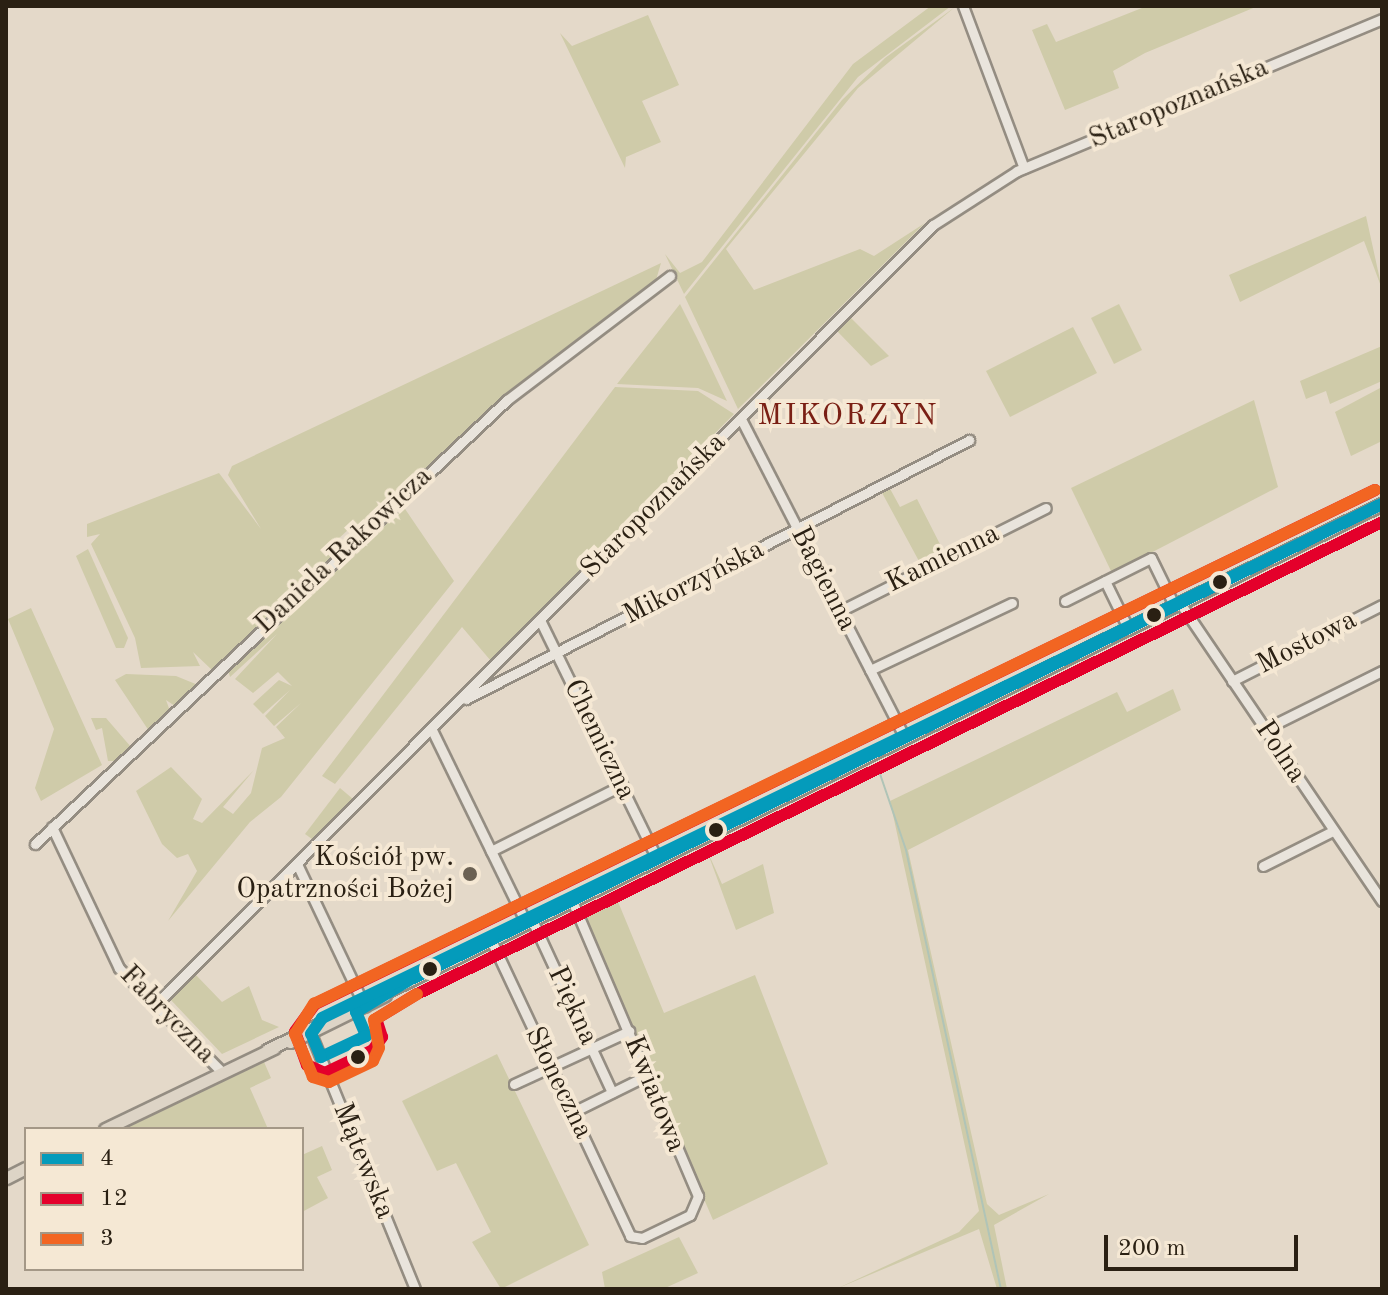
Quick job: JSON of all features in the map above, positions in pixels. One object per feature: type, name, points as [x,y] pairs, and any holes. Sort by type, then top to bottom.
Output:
[{"type":"main road","points":[[267,1050],[311,1034],[409,980],[1382,504]]},
{"type":"main road","points":[[109,1127],[267,1050],[322,1018],[363,1003]]},
{"type":"main road","points":[[6,1178],[24,1169]]},
{"type":"street","points":[[963,6],[1024,168]]},
{"type":"street","name":"Staropoznańska","points":[[159,1001],[459,702],[483,685],[540,620],[918,237],[1024,168],[1382,19]]},
{"type":"street","name":"Daniela Rakowicza","points":[[35,844],[507,400],[670,276]]},
{"type":"street","name":"Bagienna","points":[[741,419],[905,738]]},
{"type":"street","name":"Mikorzyńska","points":[[483,685],[557,654],[969,440]]},
{"type":"street","name":"Kamienna","points":[[840,611],[1046,508]]},
{"type":"street","name":"Polna","points":[[1105,581],[1151,558],[1177,604],[1382,901]]},
{"type":"street","points":[[1065,601],[1105,581],[1128,628]]},
{"type":"street","points":[[870,670],[1012,603]]},
{"type":"street","name":"Mostowa","points":[[1232,681],[1382,605]]},
{"type":"street","name":"Chemiczna","points":[[540,620],[657,859]]},
{"type":"street","points":[[1265,729],[1382,671]]},
{"type":"street","name":"Piękna","points":[[432,730],[612,1092]]},
{"type":"street","points":[[491,851],[622,785]]},
{"type":"street","name":"Fabryczna","points":[[52,827],[119,968],[159,1001],[222,1072]]},
{"type":"street","points":[[1263,866],[1333,831]]},
{"type":"street","points":[[297,864],[363,1003]]},
{"type":"street","name":"Kwiatowa","points":[[572,901],[648,1075],[697,1208],[642,1238],[625,1225]]},
{"type":"street","name":"Słoneczna","points":[[491,940],[625,1225]]},
{"type":"street","points":[[296,1032],[311,1034],[322,1018]]},
{"type":"street","points":[[514,1084],[629,1031]]},
{"type":"street","name":"Mątewska","points":[[311,1034],[415,1289]]},
{"type":"street","points":[[573,1112],[648,1075]]},
{"type":"shaded area","points":[[931,6],[951,6],[858,77],[684,294],[665,254],[680,273],[702,262],[853,64]]},
{"type":"shaded area","points":[[1147,6],[1258,6],[1145,53],[1113,71],[1119,88],[1065,110],[1032,30],[1047,24],[1056,42]]},
{"type":"shaded area","points":[[955,7],[858,88],[726,249],[754,290],[860,249],[874,256],[925,223],[738,409],[685,297],[842,100],[885,58]]},
{"type":"shaded area","points":[[648,15],[679,85],[642,101],[661,142],[626,157],[625,168],[560,33],[572,46]]},
{"type":"shaded area","points":[[1366,216],[1382,289],[1364,241],[1240,302],[1229,275]]},
{"type":"shaded area","points":[[661,263],[656,280],[530,375],[356,534],[350,528],[336,541],[348,541],[212,670],[193,652],[200,666],[141,668],[135,638],[91,544],[100,534],[87,537],[87,524],[219,473],[261,529],[228,475],[232,466]]},
{"type":"shaded area","points":[[680,304],[727,401],[698,388],[617,384]]},
{"type":"shaded area","points":[[1119,304],[1142,350],[1114,364],[1091,318]]},
{"type":"shaded area","points":[[850,317],[889,356],[871,366],[837,331]]},
{"type":"shaded area","points":[[1073,327],[1097,373],[1010,417],[986,371]]},
{"type":"shaded area","points":[[1382,346],[1382,381],[1330,404],[1326,391],[1306,399],[1300,381]]},
{"type":"shaded area","points":[[615,387],[698,391],[734,414],[491,661],[462,627],[335,784],[322,776]]},
{"type":"shaded area","points":[[1382,387],[1382,441],[1351,456],[1335,412]]},
{"type":"shaded area","points":[[1254,400],[1278,487],[1112,573],[1071,488]]},
{"type":"shaded area","points":[[888,485],[900,507],[917,499],[944,552],[920,563],[880,489]]},
{"type":"shaded area","points":[[401,503],[454,581],[281,797],[250,822],[168,921],[197,871],[188,854],[177,858],[162,844],[136,791],[171,767],[202,799],[193,819],[202,823],[254,770],[223,807],[233,814],[251,793],[262,748],[285,738],[276,727],[301,703],[274,726],[265,716],[290,690],[263,714],[253,704],[279,680],[292,686],[278,672],[253,693],[235,679],[277,634],[230,677],[227,666]]},
{"type":"shaded area","points":[[88,549],[128,638],[124,648],[116,648],[76,556]]},
{"type":"shaded area","points":[[31,608],[102,765],[41,801],[35,788],[54,729],[8,619]]},
{"type":"shaded area","points":[[126,674],[176,676],[198,685],[175,706],[166,700],[170,711],[149,731],[115,680]]},
{"type":"shaded area","points":[[1173,689],[1181,710],[908,850],[987,1204],[999,1215],[1049,1194],[994,1225],[1007,1289],[997,1289],[979,1229],[836,1289],[959,1232],[979,1211],[890,801],[1117,692],[1127,712]]},
{"type":"shaded area","points":[[91,718],[106,718],[131,747],[118,761],[108,761],[102,728],[96,730]]},
{"type":"shaded area","points":[[340,788],[353,799],[312,839],[305,834]]},
{"type":"shaded area","points":[[706,848],[722,884],[763,864],[774,913],[736,930]]},
{"type":"shaded area","points":[[614,892],[664,1013],[755,975],[828,1164],[713,1220],[579,908]]},
{"type":"shaded area","points":[[195,974],[222,1002],[249,986],[262,1020],[279,1027],[222,1054],[170,999]]},
{"type":"shaded area","points":[[497,1054],[589,1245],[501,1289],[472,1242],[491,1232],[456,1163],[437,1171],[402,1101]]},
{"type":"shaded area","points":[[264,1062],[271,1078],[250,1088],[267,1127],[128,1127]]},
{"type":"shaded area","points":[[322,1146],[332,1170],[317,1177],[328,1198],[304,1211],[304,1154]]},
{"type":"shaded area","points":[[679,1237],[698,1273],[663,1289],[605,1289],[602,1272]]},
{"type":"waterway","points":[[879,771],[906,850],[1001,1289]]},
{"type":"transit line","name":"12","points":[[1375,490],[315,1004],[295,1032],[307,1065],[325,1073],[373,1050],[382,1037],[376,1019],[417,994],[1382,522]]},
{"type":"transit line","name":"3","points":[[417,994],[374,1020],[379,1048],[373,1061],[329,1082],[313,1077],[295,1034],[314,1004],[1375,490]]},
{"type":"transit line","name":"4","points":[[1382,504],[409,980],[356,1012],[366,1036],[321,1057],[311,1034],[322,1018],[1382,504]]},
{"type":"place","name":"Kościół pw. Opatrzności Bożej","points":[[470,874]]},
{"type":"district","name":"MIKORZYN","points":[[848,416]]}]
